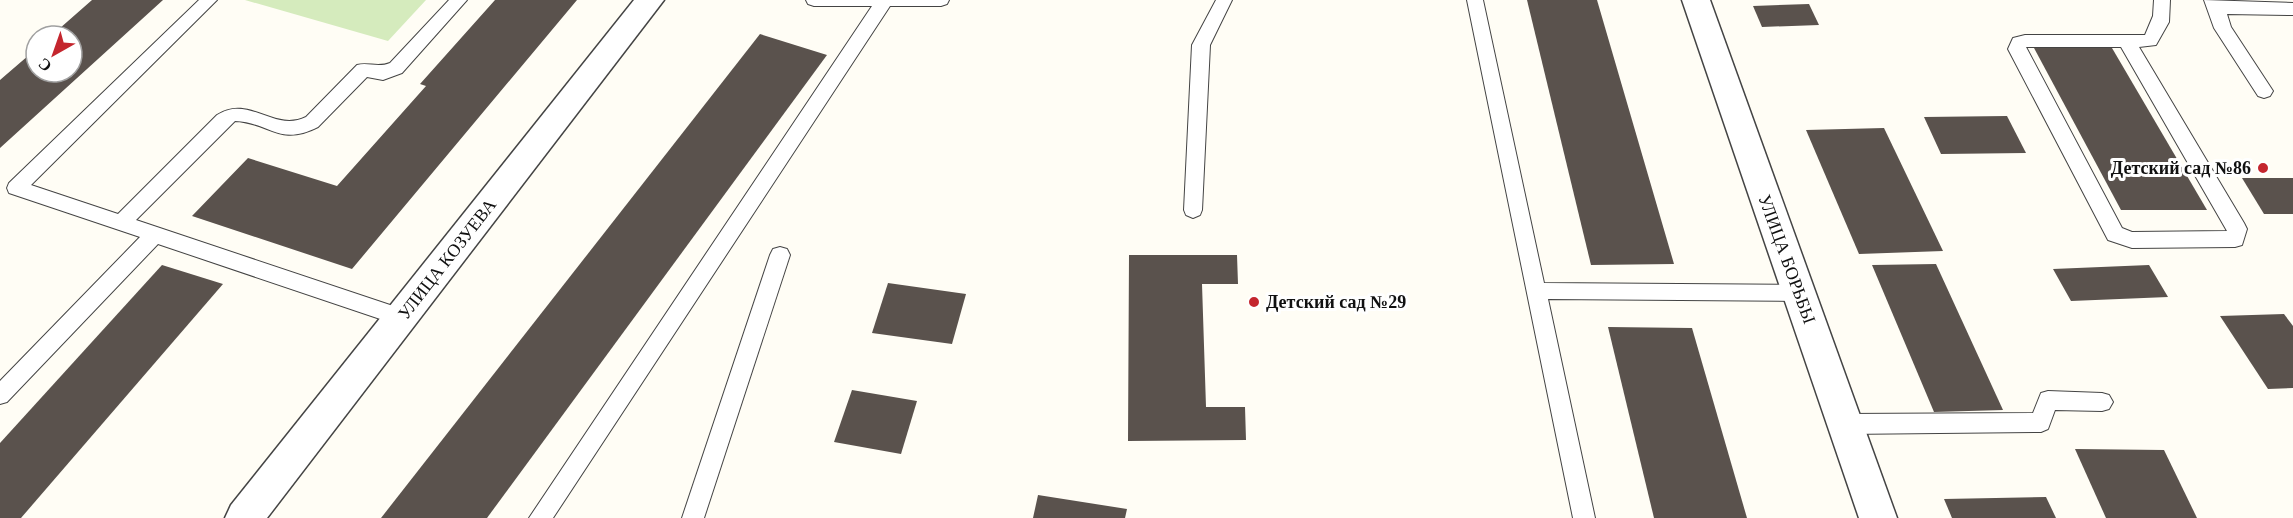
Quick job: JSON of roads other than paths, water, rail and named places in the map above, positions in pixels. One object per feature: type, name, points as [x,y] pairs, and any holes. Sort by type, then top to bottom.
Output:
[{"type":"street","name":"УЛИЦА КОЗУЕВА","points":[[244,518],[650,0]]},
{"type":"street","name":"УЛИЦА БОРЬБЫ","points":[[1695,0],[1878,518]]},
{"type":"lane","points":[[209,0],[16,188],[401,317]]},
{"type":"lane","points":[[121,223],[223,120],[232,114],[240,114],[292,130],[303,129],[363,70],[383,73],[396,68],[459,0]]},
{"type":"lane","points":[[814,0],[941,0]]},
{"type":"lane","points":[[540,518],[885,0]]},
{"type":"lane","points":[[1194,210],[1201,45],[1224,0]]},
{"type":"lane","points":[[1475,0],[1584,518]]},
{"type":"lane","points":[[2126,41],[2237,229],[2235,239],[2132,240],[2115,234],[2022,60],[2017,45],[2025,41],[2152,39],[2163,9],[2162,0]]},
{"type":"lane","points":[[2264,91],[2223,28],[2214,4],[2293,9]]},
{"type":"lane","points":[[0,395],[154,235]]},
{"type":"lane","points":[[693,518],[780,255]]},
{"type":"lane","points":[[1536,291],[1799,293]]},
{"type":"lane","points":[[1845,424],[2040,422],[2048,400],[2102,402]]},
{"type":"place","name":"Детский сад №86","points":[[2263,168]]},
{"type":"place","name":"Детский сад №29","points":[[1254,302]]}]
